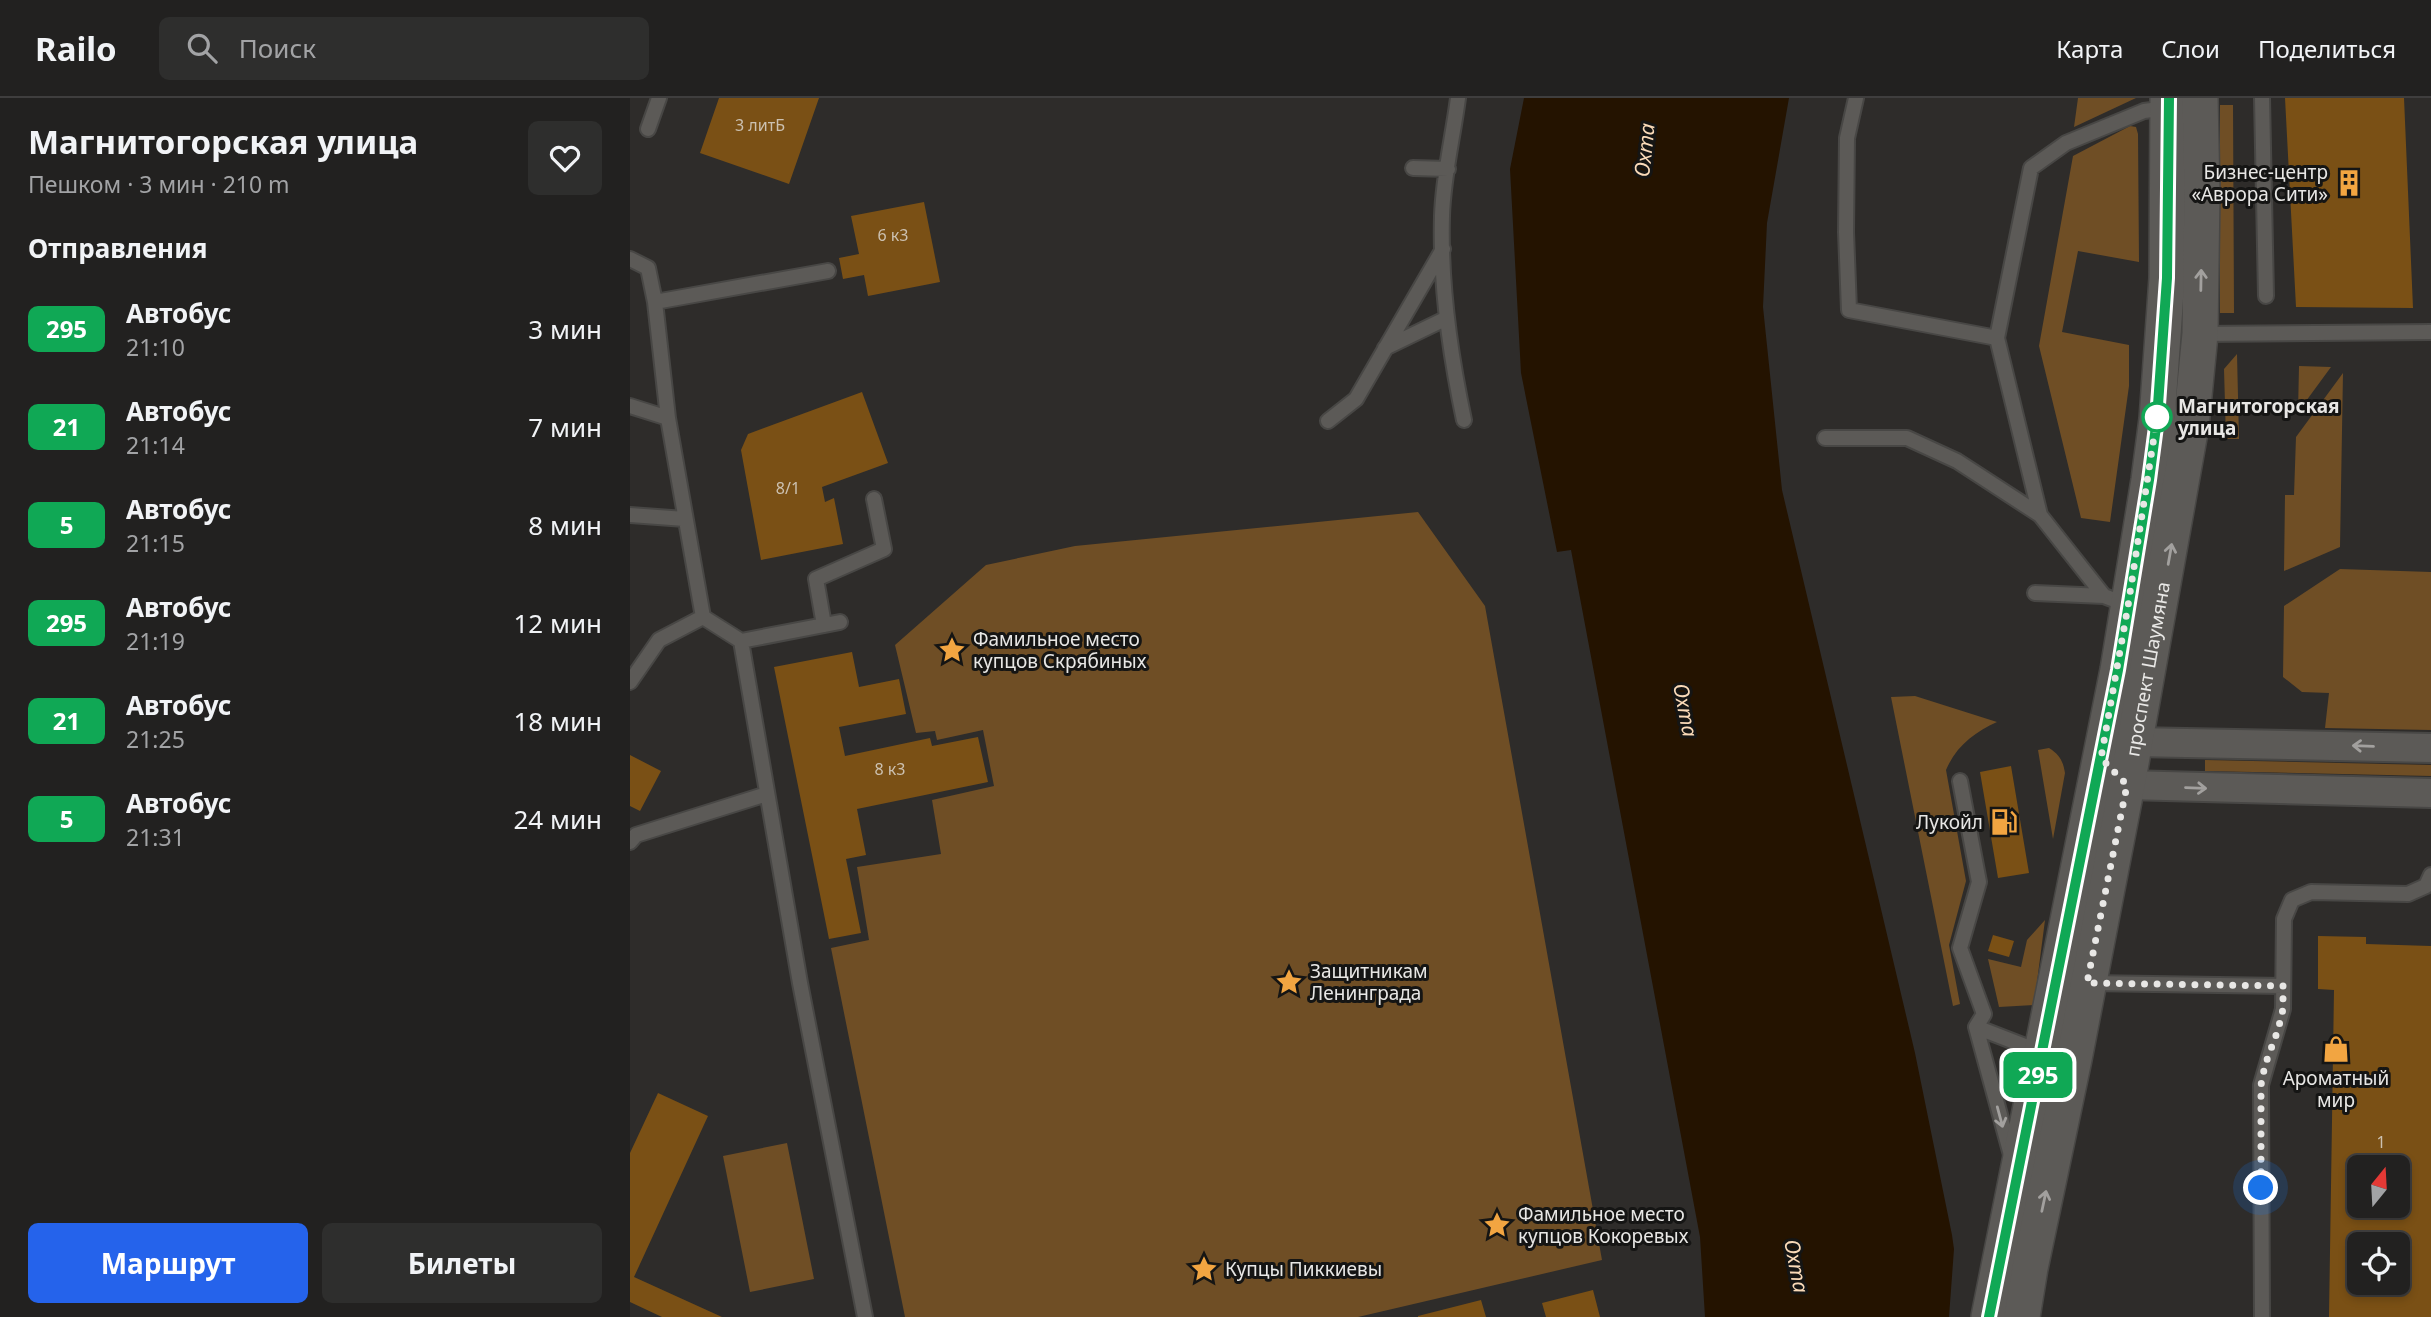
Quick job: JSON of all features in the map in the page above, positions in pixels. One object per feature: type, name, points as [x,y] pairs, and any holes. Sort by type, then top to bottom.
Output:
[{"type":"street","name":"проспект Шаумяна","points":[[1989,1317],[2016,1174],[2087,983],[2136,741],[2131,604],[2191,426],[2200,334],[2202,192],[2179,101]]},
{"type":"street","name":"проспект Шаумяна","points":[[2022,1317],[2101,758],[2131,604],[2150,468],[2164,343],[2169,224],[2179,101]]},
{"type":"street","points":[[2431,748],[2136,741],[2101,758],[2127,785],[2431,793]]},
{"type":"lane","points":[[648,129],[659,98]]},
{"type":"lane","points":[[1458,98],[1442,215],[1447,318],[1454,373],[1464,420]]},
{"type":"lane","points":[[1856,98],[1847,138],[1846,232],[1850,310],[1997,338]]},
{"type":"lane","points":[[2262,98],[2266,296]]},
{"type":"lane","points":[[2040,515],[1997,338],[2031,168],[2066,142],[2144,111],[2179,101]]},
{"type":"lane","points":[[1413,168],[1448,169]]},
{"type":"lane","points":[[1328,421],[1356,399],[1443,248]]},
{"type":"lane","points":[[630,259],[648,268],[655,302],[668,418],[703,617],[741,641],[840,622]]},
{"type":"lane","points":[[655,302],[828,271]]},
{"type":"lane","points":[[1384,348],[1447,318]]},
{"type":"lane","points":[[2200,334],[2431,332]]},
{"type":"lane","points":[[630,406],[668,418]]},
{"type":"lane","points":[[1825,438],[1907,438],[1957,461],[2040,515],[2131,604]]},
{"type":"lane","points":[[824,625],[816,579],[884,549],[874,499]]},
{"type":"lane","points":[[630,515],[685,519]]},
{"type":"lane","points":[[2035,593],[2131,604]]},
{"type":"lane","points":[[630,682],[659,640],[703,617]]},
{"type":"lane","points":[[741,641],[829,1141],[865,1317]]},
{"type":"lane","points":[[1960,781],[1979,882],[1960,948],[1984,1014],[1976,1027],[2016,1174]]},
{"type":"lane","points":[[630,842],[636,835],[767,794]]},
{"type":"lane","points":[[2262,1317],[2261,1085],[2283,1009],[2284,919],[2292,900],[2311,892],[2407,894],[2426,886],[2431,875]]},
{"type":"lane","points":[[2087,983],[2283,986]]},
{"type":"lane","points":[[1976,1027],[2059,1056]]},
{"type":"shaded area","points":[[2078,98],[2136,98],[2074,127]]},
{"type":"shaded area","points":[[2220,105],[2233,105],[2234,313],[2220,313]]},
{"type":"shaded area","points":[[2130,126],[2136,127],[2138,134],[2139,262],[2078,251],[2062,332],[2129,345],[2129,386],[2110,522],[2081,518],[2039,346],[2073,156]]},
{"type":"shaded area","points":[[2237,354],[2239,439],[2226,439],[2224,369]]},
{"type":"shaded area","points":[[2299,366],[2331,367],[2298,412]]},
{"type":"shaded area","points":[[2343,373],[2340,547],[2284,571],[2285,495],[2294,495],[2296,437]]},
{"type":"shaded area","points":[[1418,512],[1485,606],[1602,1260],[1358,1317],[905,1317],[831,948],[869,940],[857,867],[941,854],[932,800],[994,786],[983,730],[937,740],[935,731],[916,733],[895,645],[986,565],[1075,546]]},
{"type":"shaded area","points":[[2340,569],[2431,572],[2431,730],[2325,728],[2329,693],[2302,692],[2283,677],[2284,606]]},
{"type":"shaded area","points":[[1915,696],[1997,722],[1967,741],[1946,770],[1966,881],[1949,945],[1960,1004],[1953,1006],[1891,697]]},
{"type":"shaded area","points":[[2049,748],[2060,759],[2065,773],[2053,839],[2038,750]]},
{"type":"shaded area","points":[[2205,760],[2431,765],[2431,776],[2205,771]]},
{"type":"shaded area","points":[[2045,920],[2034,1005],[1999,1007],[1988,959],[2021,967],[2027,940]]},
{"type":"shaded area","points":[[787,1143],[814,1279],[750,1292],[723,1156]]},
{"type":"water","name":"Охта","points":[[1524,98],[1789,98],[1767,223],[1763,307],[1782,490],[1915,1053],[1952,1235],[1954,1249],[1949,1317],[1705,1317],[1700,1237],[1571,550],[1557,552],[1521,373],[1510,169]]},
{"type":"building","points":[[719,98],[819,98],[789,184],[700,153]]},
{"type":"building","name":"Бизнес-центр «Аврора Сити»","points":[[2285,98],[2404,98],[2413,308],[2296,307]]},
{"type":"building","points":[[924,202],[940,282],[868,296],[864,275],[843,279],[839,258],[859,254],[851,216]]},
{"type":"building","points":[[862,392],[888,463],[822,487],[825,502],[834,498],[843,544],[761,560],[741,450],[748,434]]},
{"type":"building","points":[[852,652],[859,687],[899,679],[906,714],[839,727],[845,756],[930,738],[932,746],[978,737],[988,782],[857,809],[866,855],[846,859],[861,933],[829,939],[774,667]]},
{"type":"building","points":[[630,755],[661,771],[640,811],[630,806]]},
{"type":"building","name":"Лукойл","points":[[2011,766],[2029,873],[1998,878],[1980,772]]},
{"type":"building","points":[[1993,935],[2014,941],[2009,957],[1988,951]]},
{"type":"building","points":[[2318,936],[2366,937],[2366,944],[2431,946],[2431,1317],[2329,1317],[2334,990],[2318,989]]},
{"type":"building","points":[[658,1093],[708,1116],[634,1277],[722,1317],[662,1317],[630,1302],[630,1153]]},
{"type":"building","points":[[1593,1290],[1600,1317],[1546,1317],[1542,1303]]},
{"type":"building","points":[[1481,1300],[1486,1317],[1418,1317],[1418,1316]]},
{"type":"bus line","name":"295","points":[[1989,1317],[2118,670],[2149,480],[2164,343],[2169,224],[2169,98]]},
{"type":"place","name":"Бизнес-центр «Аврора Сити»","points":[[2349,183]]},
{"type":"place","name":"Магнитогорская улица","points":[[2157,417]]},
{"type":"place","name":"Фамильное место купцов Скрябиных","points":[[952,650]]},
{"type":"place","name":"Лукойл","points":[[2004,822]]},
{"type":"place","name":"Защитникам Ленинграда","points":[[1289,982]]},
{"type":"place","name":"Ароматный мир","points":[[2336,1049]]},
{"type":"place","name":"Фамильное место купцов Кокоревых","points":[[1497,1225]]},
{"type":"place","name":"Купцы Пиккиевы","points":[[1204,1269]]},
{"type":"route","points":[[2157,417],[2118,670],[2101,758],[2127,785],[2087,983],[2283,986],[2283,1009],[2261,1085],[2261,1188]]}]
